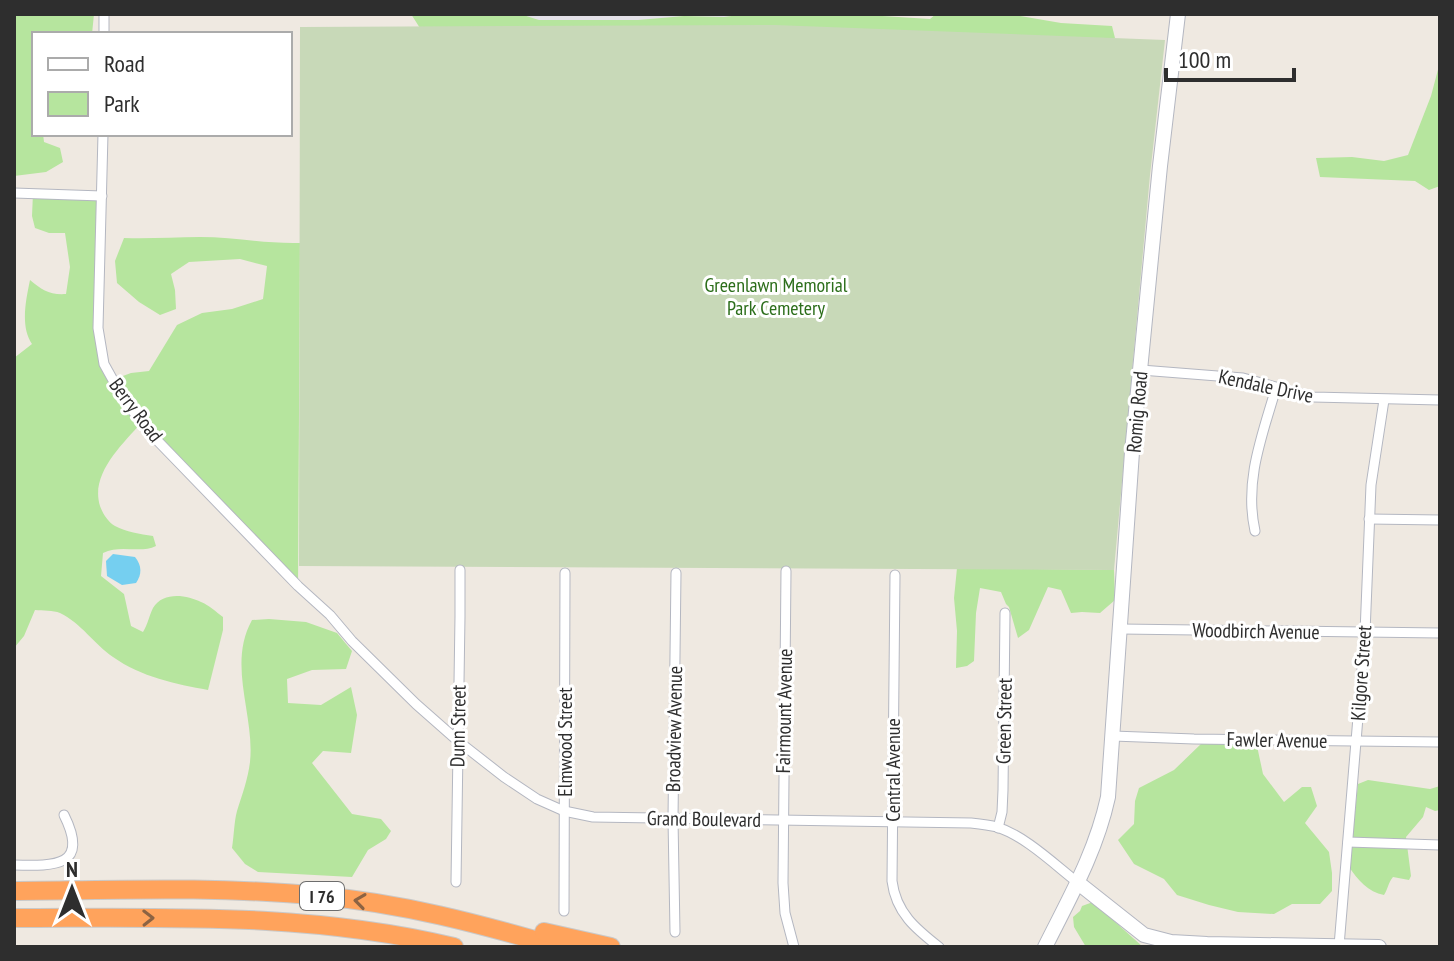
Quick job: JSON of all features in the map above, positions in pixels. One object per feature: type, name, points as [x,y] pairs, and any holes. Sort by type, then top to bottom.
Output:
[{"type":"highway","name":"I 76","points":[[14,891],[270,892],[366,902],[436,914],[559,947]]},
{"type":"highway","points":[[436,914],[505,924],[611,947]]},
{"type":"highway","name":"I 76","points":[[14,918],[286,921],[369,930],[454,947]]},
{"type":"street","name":"Romig Road","points":[[1045,947],[1091,856],[1110,783],[1132,452],[1178,14]]},
{"type":"street","name":"Berry Road","points":[[103,136],[98,328],[107,372],[151,434],[298,586]]},
{"type":"street","points":[[14,193],[102,196]]},
{"type":"street","name":"Kendale Drive","points":[[1141,370],[1243,378],[1313,397],[1440,400]]},
{"type":"street","points":[[1255,531],[1251,486],[1276,388]]},
{"type":"street","name":"Kilgore Street","points":[[1339,946],[1365,633],[1373,470],[1384,400]]},
{"type":"street","points":[[1369,519],[1440,520]]},
{"type":"street","name":"Dunn Street","points":[[456,882],[460,570]]},
{"type":"street","name":"Fairmount Avenue","points":[[786,571],[783,883],[785,913],[794,947]]},
{"type":"street","name":"Elmwood Street","points":[[564,911],[565,573]]},
{"type":"street","name":"Broadview Avenue","points":[[675,932],[676,573]]},
{"type":"street","name":"Central Avenue","points":[[895,575],[892,881],[897,903],[908,921],[939,947]]},
{"type":"street","name":"Grand Boulevard","points":[[298,586],[416,704],[458,741],[520,789],[564,811],[615,818],[971,823],[998,828],[1022,840],[1144,935],[1154,947]]},
{"type":"street","name":"Green Street","points":[[998,828],[1003,790],[1005,613]]},
{"type":"street","name":"Woodbirch Avenue","points":[[1121,629],[1440,633]]},
{"type":"street","name":"Fawler Avenue","points":[[1113,736],[1440,742]]},
{"type":"street","points":[[14,865],[51,865],[66,859],[74,841],[64,815]]},
{"type":"street","points":[[1348,842],[1440,845]]},
{"type":"street","points":[[1144,935],[1180,943],[1379,947]]},
{"type":"shaded area","points":[[520,14],[746,14],[638,20],[539,20]]},
{"type":"green space","points":[[14,14],[94,14],[92,32],[32,32],[32,136],[43,136],[44,142],[60,148],[63,162],[46,172],[14,176]]},
{"type":"green space","points":[[411,14],[520,14],[539,20],[638,20],[746,14],[851,14],[930,19],[936,14],[1009,14],[1061,23],[1112,26],[1115,38],[1056,41],[425,36]]},
{"type":"green space","name":"Greenlawn Memorial Park Cemetery","points":[[775,25],[1165,40],[1114,570],[299,566],[300,27]]},
{"type":"green space","points":[[1440,62],[1440,186],[1429,190],[1415,181],[1320,177],[1316,158],[1352,157],[1384,161],[1408,155],[1431,96]]},
{"type":"green space","points":[[33,193],[102,196],[98,328],[112,380],[149,371],[177,325],[202,313],[232,309],[263,299],[267,266],[240,259],[189,262],[171,274],[176,309],[160,315],[117,283],[115,261],[124,238],[212,237],[300,243],[298,586],[141,423],[117,450],[100,483],[100,506],[108,520],[124,530],[153,536],[156,546],[103,553],[101,576],[124,594],[131,626],[143,632],[157,603],[176,596],[204,603],[223,617],[223,630],[208,690],[135,670],[106,652],[68,617],[57,612],[35,610],[24,636],[14,648],[14,358],[32,344],[25,321],[30,280],[46,291],[66,294],[70,267],[65,233],[49,233],[35,228]]},
{"type":"green space","points":[[957,568],[1114,570],[1115,600],[1100,613],[1071,613],[1061,590],[1048,587],[1029,630],[1018,638],[1001,592],[980,588],[974,661],[956,668],[954,598]]},
{"type":"green space","points":[[252,620],[306,622],[337,633],[352,651],[346,669],[312,670],[287,679],[288,703],[321,705],[351,687],[357,715],[351,753],[323,751],[312,763],[352,814],[381,819],[391,831],[386,839],[368,850],[352,877],[258,872],[245,864],[232,848],[236,815],[250,762],[242,655]]},
{"type":"green space","points":[[1202,743],[1257,746],[1263,774],[1284,802],[1302,787],[1311,787],[1317,806],[1305,823],[1329,852],[1332,873],[1332,891],[1320,904],[1292,904],[1274,914],[1238,912],[1177,895],[1164,879],[1134,864],[1118,840],[1134,824],[1139,788],[1174,770]]},
{"type":"green space","points":[[1368,780],[1430,789],[1440,786],[1440,810],[1426,807],[1423,817],[1406,837],[1409,880],[1393,877],[1384,895],[1364,885],[1349,867],[1358,784]]},
{"type":"green space","points":[[1093,902],[1143,947],[1086,947],[1074,927],[1073,917],[1082,906]]},
{"type":"water","points":[[113,554],[135,557],[140,570],[136,583],[122,585],[107,576],[106,561]]}]
